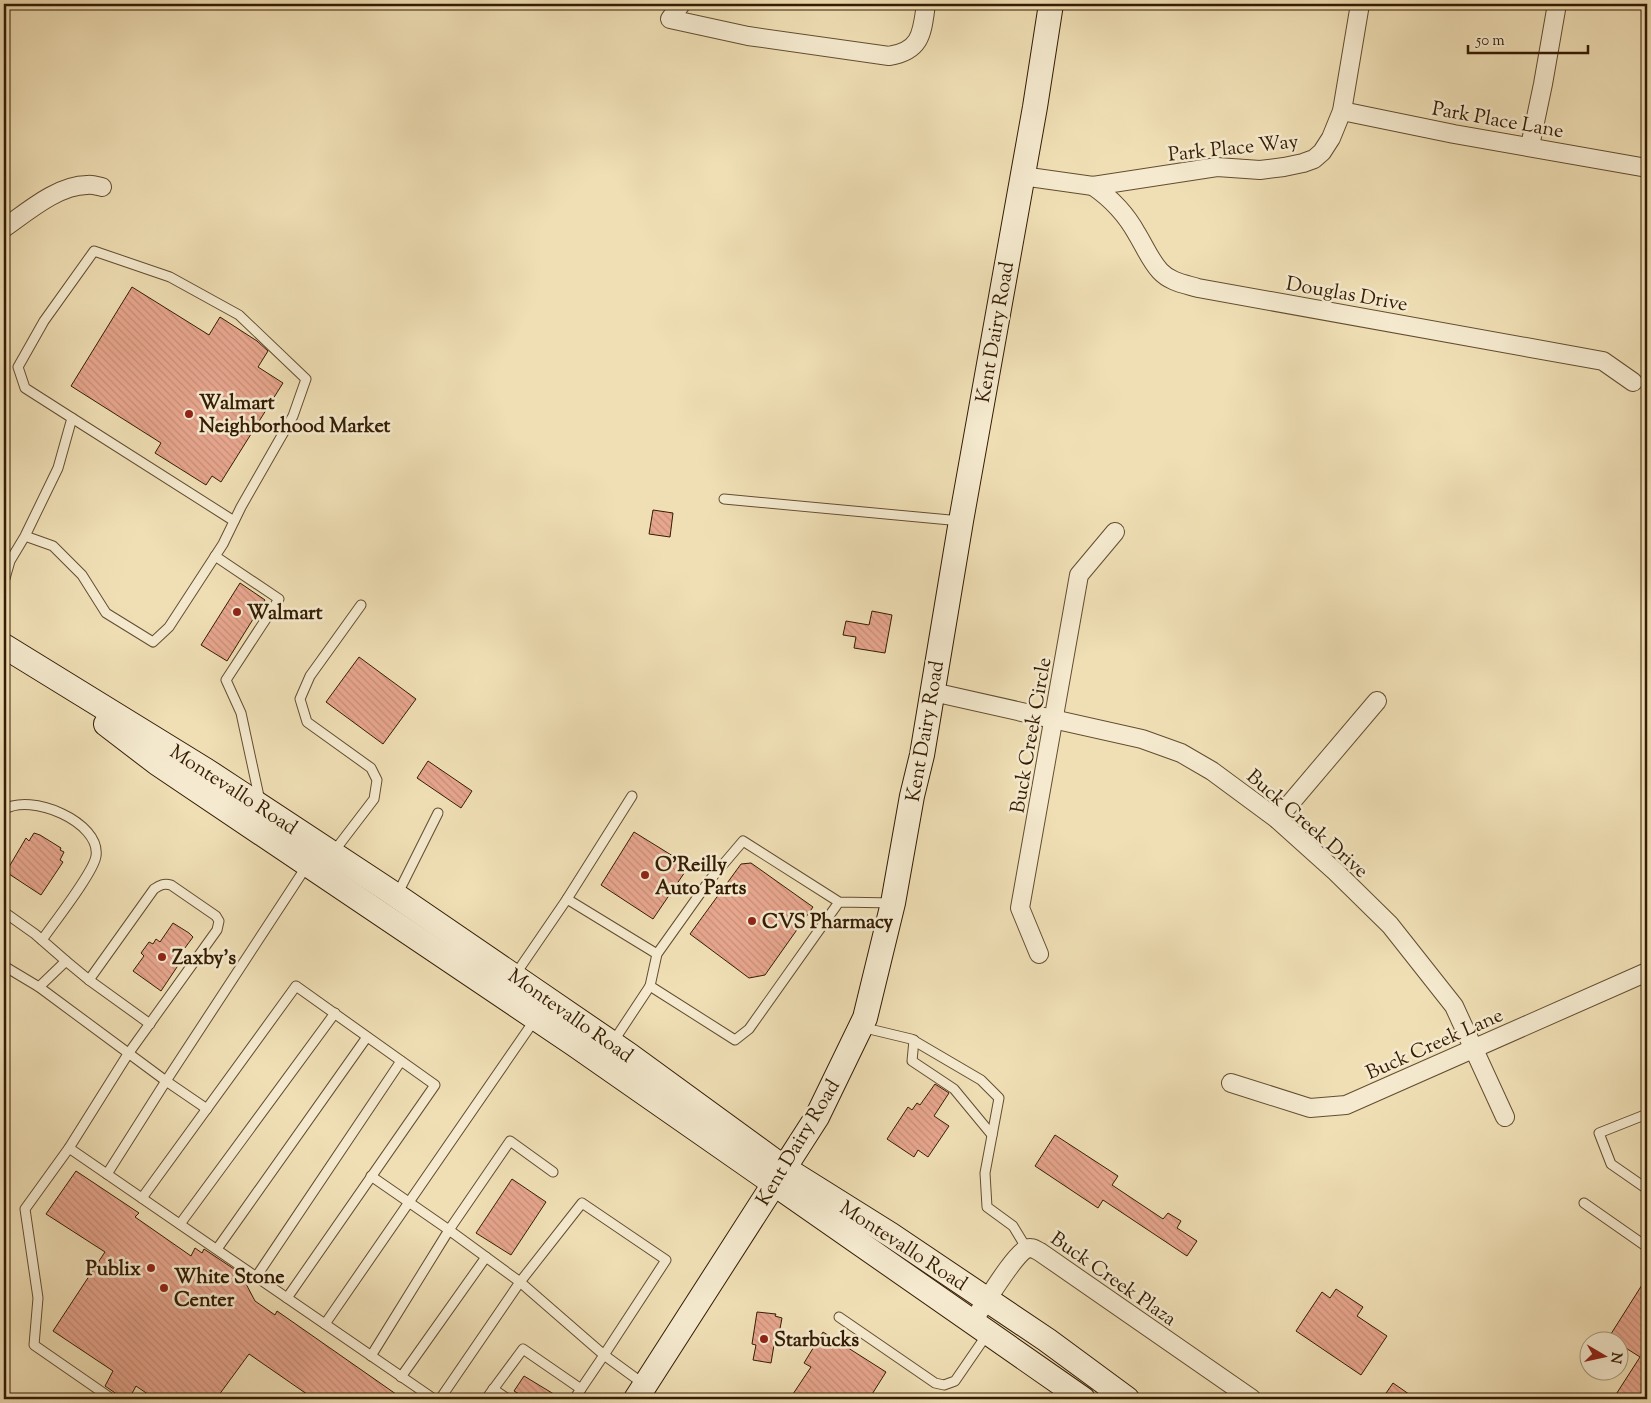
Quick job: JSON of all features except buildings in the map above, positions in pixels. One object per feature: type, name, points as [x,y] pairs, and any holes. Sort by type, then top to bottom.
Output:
[{"type":"main road","name":"Kent Dairy Road","points":[[640,1392],[817,1117],[865,1018],[893,903],[933,692],[1036,98],[1050,4]]},
{"type":"main road","name":"Montevallo Road","points":[[4,648],[207,770],[262,806],[323,863],[397,896],[707,1110],[779,1176],[891,1235],[1047,1340],[1127,1399]]},
{"type":"main road","name":"Montevallo Road","points":[[4,648],[157,763],[323,863],[536,1018],[779,1176],[980,1328],[1083,1399]]},
{"type":"street","points":[[681,4],[670,19],[748,36],[889,56],[909,51],[918,41],[926,4]]},
{"type":"street","name":"Park Place Way","points":[[1022,176],[1093,186],[1217,167],[1260,170],[1303,163],[1314,159],[1322,152],[1331,138],[1342,111],[1360,4]]},
{"type":"street","points":[[1530,146],[1557,4]]},
{"type":"street","name":"Park Place Lane","points":[[1342,111],[1454,134],[1647,168]]},
{"type":"street","points":[[4,228],[57,193],[74,186],[88,184],[102,187]]},
{"type":"street","name":"Douglas Drive","points":[[1093,186],[1121,209],[1160,272],[1176,282],[1198,288],[1603,361],[1633,382]]},
{"type":"street","name":"Buck Creek Circle","points":[[1039,954],[1020,908],[1079,575],[1114,532]]},
{"type":"street","name":"Buck Creek Drive","points":[[933,692],[1142,739],[1181,753],[1212,771],[1276,819],[1336,872],[1390,925],[1454,1006],[1505,1117]]},
{"type":"street","points":[[1276,819],[1377,701]]},
{"type":"street","name":"Buck Creek Lane","points":[[1231,1083],[1310,1108],[1346,1104],[1647,972]]},
{"type":"street","name":"Buck Creek Plaza","points":[[980,1328],[988,1300],[1004,1275],[1027,1248],[1032,1248],[1252,1399]]},
{"type":"lane","points":[[24,536],[52,546],[82,575],[106,613],[153,642],[169,627],[223,544],[234,521],[294,416],[306,379],[238,315],[170,277],[94,251],[44,321],[18,367],[25,388],[234,521]]},
{"type":"lane","points":[[4,582],[10,562],[58,468],[72,418]]},
{"type":"lane","points":[[724,499],[961,522]]},
{"type":"lane","points":[[215,556],[279,599],[226,680],[241,713],[262,806]]},
{"type":"lane","points":[[107,1174],[166,1081],[323,863],[374,800],[377,780],[371,768],[307,722],[300,699],[310,676],[361,605]]},
{"type":"lane","points":[[515,976],[567,899],[632,796]]},
{"type":"lane","points":[[4,810],[8,807],[27,805],[44,806],[76,822],[91,836],[96,846],[96,858],[88,872],[42,940]]},
{"type":"lane","points":[[397,896],[438,813]]},
{"type":"lane","points":[[612,1043],[650,986],[657,954],[709,880],[743,841],[839,902],[893,903]]},
{"type":"lane","points":[[89,980],[154,889],[159,886],[171,885],[216,916],[219,921],[217,930],[128,1054],[69,1148],[25,1209],[38,1298],[34,1345],[112,1399]]},
{"type":"lane","points":[[567,899],[657,954]]},
{"type":"lane","points":[[650,986],[735,1040],[749,1029],[839,902]]},
{"type":"lane","points":[[4,912],[42,940],[89,980],[150,1024]]},
{"type":"lane","points":[[39,986],[66,961]]},
{"type":"lane","points":[[4,966],[39,986],[128,1054],[207,1109]]},
{"type":"lane","points":[[142,1198],[296,986],[435,1084],[287,1298]]},
{"type":"lane","points":[[180,1224],[335,1013]]},
{"type":"lane","points":[[325,1324],[536,1018]]},
{"type":"lane","points":[[861,1027],[914,1040],[981,1080],[999,1098],[985,1174],[987,1207],[1014,1226],[1027,1248]]},
{"type":"lane","points":[[216,1249],[368,1036]]},
{"type":"lane","points":[[914,1040],[912,1061],[954,1089],[992,1135]]},
{"type":"lane","points":[[256,1277],[401,1061]]},
{"type":"lane","points":[[1647,1114],[1599,1133],[1611,1164],[1647,1189]]},
{"type":"lane","points":[[371,1356],[449,1230],[510,1141],[553,1172]]},
{"type":"lane","points":[[69,1148],[434,1399]]},
{"type":"lane","points":[[371,1176],[520,1282],[604,1355],[640,1392]]},
{"type":"lane","points":[[440,1399],[520,1282],[582,1203],[666,1260],[574,1399]]},
{"type":"lane","points":[[1584,1204],[1647,1247]]},
{"type":"lane","points":[[401,1377],[486,1257]]},
{"type":"lane","points":[[839,1317],[935,1383],[944,1385],[955,1381],[980,1328]]},
{"type":"lane","points":[[486,1399],[523,1349],[581,1388]]},
{"type":"lane","points":[[493,1389],[508,1399]]},
{"type":"place","name":"Walmart Neighborhood Market","points":[[189,414]]},
{"type":"place","name":"Walmart","points":[[237,612]]},
{"type":"place","name":"O'Reilly Auto Parts","points":[[645,875]]},
{"type":"place","name":"CVS Pharmacy","points":[[752,921]]},
{"type":"place","name":"Zaxby's","points":[[162,957]]},
{"type":"place","name":"Publix","points":[[151,1268]]},
{"type":"place","name":"White Stone Center","points":[[164,1288]]},
{"type":"place","name":"Starbucks","points":[[764,1339]]}]
